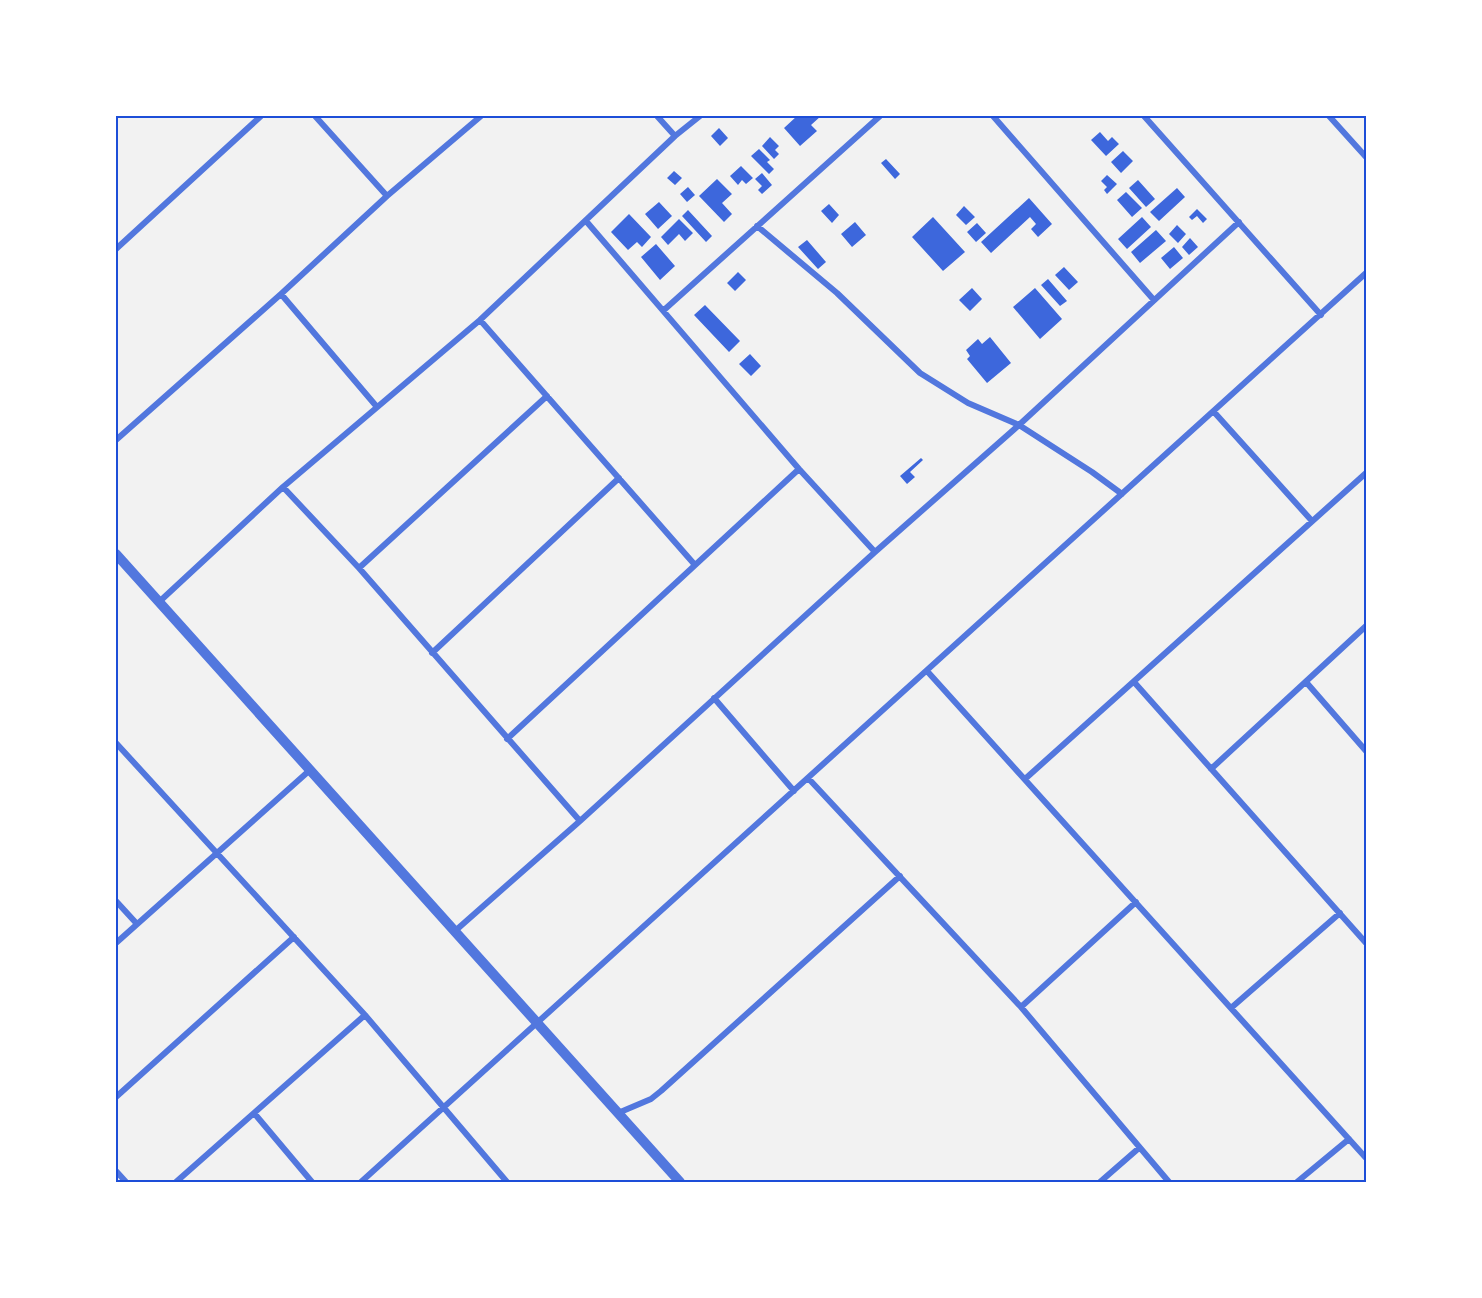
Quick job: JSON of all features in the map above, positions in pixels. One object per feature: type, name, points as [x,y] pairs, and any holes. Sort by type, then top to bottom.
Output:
[{"type":"street","points":[[116,249],[261,116]]},
{"type":"street","points":[[315,116],[387,196]]},
{"type":"street","points":[[116,440],[281,294],[387,196],[482,116]]},
{"type":"street","points":[[657,116],[675,136]]},
{"type":"street","points":[[159,602],[283,487],[480,320],[675,136],[700,116]]},
{"type":"street","points":[[664,310],[880,116]]},
{"type":"street","points":[[993,116],[1153,299]]},
{"type":"street","points":[[1143,116],[1321,315]]},
{"type":"street","points":[[1329,116],[1366,157]]},
{"type":"street","points":[[586,220],[799,469],[875,552]]},
{"type":"street","points":[[455,931],[875,552],[1019,426],[1153,299],[1239,222]]},
{"type":"street","points":[[757,226],[837,293],[920,373],[968,403],[1019,426],[1092,472],[1122,494]]},
{"type":"street","points":[[361,1182],[1366,273]]},
{"type":"street","points":[[281,294],[377,407]]},
{"type":"street","points":[[480,320],[695,565]]},
{"type":"street","points":[[358,568],[547,396]]},
{"type":"street","points":[[1214,412],[1312,521]]},
{"type":"street","points":[[507,739],[799,469]]},
{"type":"street","points":[[1025,779],[1366,473]]},
{"type":"street","points":[[432,654],[619,478]]},
{"type":"street","points":[[283,487],[358,568],[580,820]]},
{"type":"street","points":[[116,554],[680,1182]]},
{"type":"street","points":[[1211,769],[1366,626]]},
{"type":"street","points":[[927,670],[1366,1158]]},
{"type":"street","points":[[1134,682],[1366,943]]},
{"type":"street","points":[[1306,682],[1366,750]]},
{"type":"street","points":[[714,698],[794,791]]},
{"type":"street","points":[[116,743],[365,1015],[507,1182]]},
{"type":"street","points":[[116,943],[310,770]]},
{"type":"street","points":[[808,778],[1021,1007],[1169,1182]]},
{"type":"street","points":[[618,1113],[651,1099],[661,1091],[900,876]]},
{"type":"street","points":[[116,901],[137,924]]},
{"type":"street","points":[[1021,1007],[1136,902]]},
{"type":"street","points":[[1231,1008],[1340,913]]},
{"type":"street","points":[[116,1097],[294,937]]},
{"type":"street","points":[[176,1182],[365,1015]]},
{"type":"street","points":[[254,1113],[312,1182]]},
{"type":"street","points":[[1297,1182],[1349,1139]]},
{"type":"street","points":[[1100,1182],[1139,1148]]},
{"type":"street","points":[[116,1171],[126,1182]]},
{"type":"building","points":[[797,116],[821,116],[811,125],[817,131],[800,146],[784,128]]},
{"type":"building","points":[[719,128],[728,138],[720,146],[711,136]]},
{"type":"building","points":[[1100,132],[1108,141],[1112,137],[1119,144],[1106,156],[1091,140]]},
{"type":"building","points":[[770,137],[779,146],[775,150],[779,154],[774,159],[762,146]]},
{"type":"building","points":[[759,149],[770,160],[767,162],[774,169],[769,174],[751,156]]},
{"type":"building","points":[[1123,151],[1133,161],[1121,173],[1111,162]]},
{"type":"building","points":[[886,159],[900,174],[895,179],[881,163]]},
{"type":"building","points":[[741,166],[753,178],[746,184],[742,180],[738,185],[730,176]]},
{"type":"building","points":[[674,171],[682,178],[675,185],[667,178]]},
{"type":"building","points":[[762,173],[772,185],[762,194],[758,190],[762,186],[755,179]]},
{"type":"building","points":[[1107,175],[1117,184],[1107,194],[1104,190],[1107,187],[1101,181]]},
{"type":"building","points":[[717,179],[732,194],[722,203],[732,214],[724,222],[699,196]]},
{"type":"building","points":[[1138,180],[1155,199],[1146,207],[1129,188]]},
{"type":"building","points":[[688,187],[695,195],[687,202],[680,194]]},
{"type":"building","points":[[1177,188],[1185,197],[1159,221],[1150,212]]},
{"type":"building","points":[[1126,192],[1142,208],[1132,217],[1117,200]]},
{"type":"building","points":[[1029,198],[1052,224],[1038,237],[1031,229],[1036,224],[1030,217],[991,253],[981,242]]},
{"type":"building","points":[[659,202],[672,216],[658,229],[645,214]]},
{"type":"building","points":[[829,204],[839,215],[832,223],[821,211]]},
{"type":"building","points":[[964,206],[975,217],[966,225],[956,215]]},
{"type":"building","points":[[1197,209],[1207,219],[1203,223],[1197,216],[1192,220],[1189,217]]},
{"type":"building","points":[[688,210],[712,236],[706,242],[682,216]]},
{"type":"building","points":[[629,214],[651,237],[642,247],[637,242],[628,250],[611,232]]},
{"type":"building","points":[[933,217],[965,252],[943,271],[912,237]]},
{"type":"building","points":[[1142,217],[1151,227],[1127,249],[1118,239]]},
{"type":"building","points":[[679,219],[693,233],[685,241],[679,234],[668,245],[661,237]]},
{"type":"building","points":[[855,222],[866,235],[852,247],[841,234]]},
{"type":"building","points":[[977,223],[986,233],[976,242],[967,232]]},
{"type":"building","points":[[1177,225],[1186,234],[1178,243],[1169,234]]},
{"type":"building","points":[[1156,230],[1166,241],[1140,263],[1131,252]]},
{"type":"building","points":[[1190,238],[1198,247],[1189,255],[1182,247]]},
{"type":"building","points":[[807,240],[826,262],[818,269],[798,247]]},
{"type":"building","points":[[656,244],[675,266],[660,280],[641,257]]},
{"type":"building","points":[[1174,247],[1183,258],[1170,269],[1161,258]]},
{"type":"building","points":[[1064,267],[1078,282],[1069,290],[1055,275]]},
{"type":"building","points":[[738,272],[746,280],[735,291],[727,283]]},
{"type":"building","points":[[1048,279],[1067,301],[1060,306],[1041,285]]},
{"type":"building","points":[[972,288],[982,299],[970,311],[959,300]]},
{"type":"building","points":[[1035,288],[1062,319],[1040,339],[1013,307]]},
{"type":"building","points":[[705,305],[740,341],[729,352],[694,315]]},
{"type":"building","points":[[990,337],[1011,363],[987,383],[967,359],[970,356],[966,350],[978,339],[982,344]]},
{"type":"building","points":[[750,354],[761,366],[751,376],[739,364]]},
{"type":"building","points":[[921,458],[923,460],[910,472],[915,477],[907,484],[900,476]]}]
